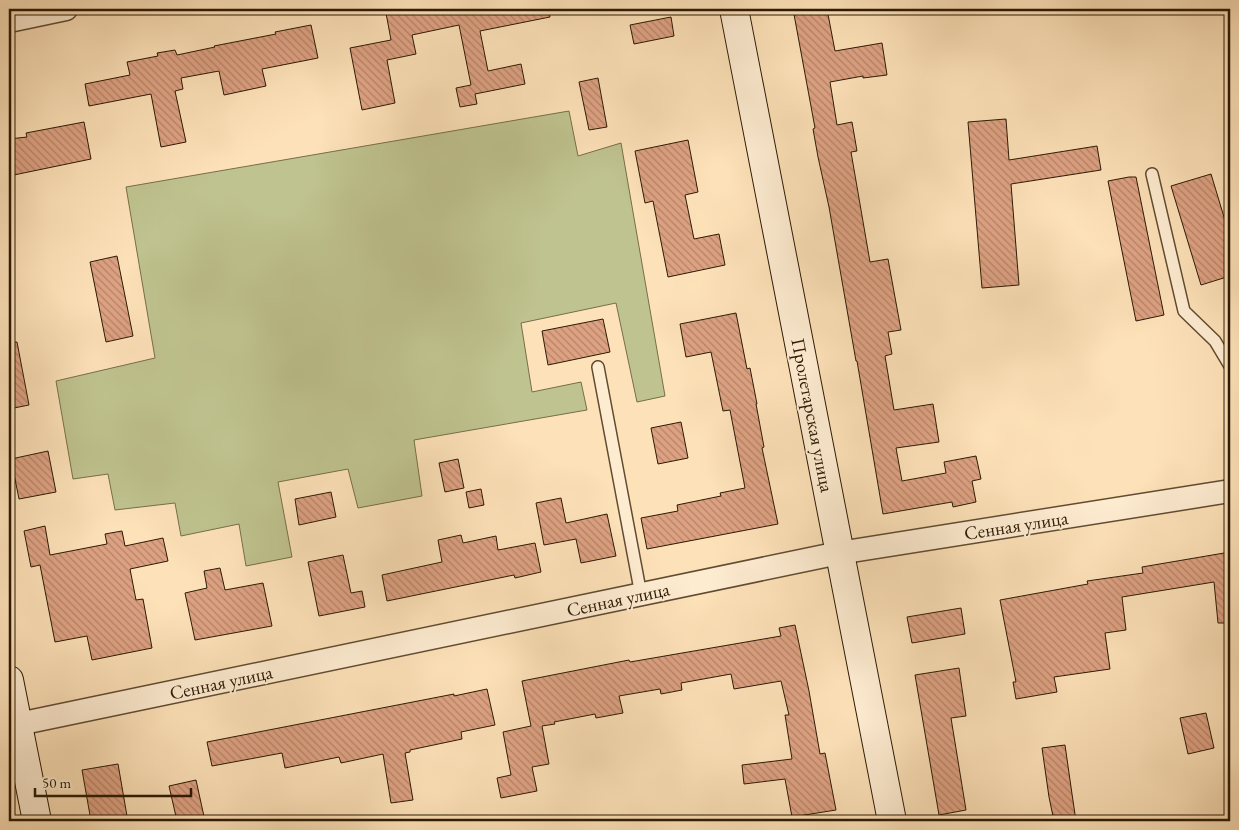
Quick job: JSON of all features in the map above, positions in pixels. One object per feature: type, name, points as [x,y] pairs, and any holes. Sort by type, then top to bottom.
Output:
[{"type":"street","points":[[9,21],[66,9]]},
{"type":"street","name":"Пролетарская улица","points":[[734,9],[892,821]]},
{"type":"street","name":"Сенная улица","points":[[13,725],[839,553],[1230,490]]},
{"type":"street","points":[[9,680],[13,725],[37,821]]},
{"type":"lane","points":[[1152,174],[1184,311],[1215,341],[1230,366]]},
{"type":"lane","points":[[598,367],[641,594]]},
{"type":"green space","points":[[569,111],[578,156],[621,143],[665,396],[637,402],[616,303],[521,323],[532,392],[581,382],[587,410],[414,440],[422,496],[358,508],[348,469],[278,482],[292,557],[246,566],[239,524],[181,536],[175,503],[115,510],[108,474],[73,479],[56,381],[155,358],[126,187]]},
{"type":"building","points":[[409,9],[549,9],[550,17],[480,31],[488,71],[521,64],[525,84],[475,94],[477,104],[460,107],[456,88],[471,85],[459,25],[412,35],[416,54],[387,60],[395,103],[362,110],[350,48],[391,40],[386,13]]},
{"type":"building","points":[[793,9],[827,9],[835,51],[882,43],[887,75],[863,78],[863,76],[830,82],[837,125],[852,122],[857,151],[851,152],[870,262],[888,259],[901,330],[888,332],[892,354],[885,356],[894,410],[933,404],[939,442],[896,448],[902,481],[946,473],[944,462],[976,456],[981,479],[972,481],[976,502],[953,507],[952,502],[883,514]]},
{"type":"building","points":[[671,17],[674,36],[634,44],[630,25]]},
{"type":"building","points":[[311,25],[318,58],[262,69],[266,86],[224,95],[219,71],[181,78],[183,89],[175,91],[186,142],[161,147],[151,94],[89,106],[85,84],[130,75],[127,62],[158,56],[157,53],[175,50],[177,55]]},
{"type":"building","points":[[598,78],[607,127],[589,130],[579,82]]},
{"type":"building","points":[[1006,119],[1009,160],[1097,146],[1101,170],[1011,184],[1019,285],[982,288],[968,122]]},
{"type":"building","points":[[84,122],[91,159],[9,176],[9,139],[27,137],[26,133]]},
{"type":"building","points":[[688,140],[698,192],[685,195],[694,239],[719,234],[725,265],[668,277],[653,201],[645,203],[635,151]]},
{"type":"building","points":[[1211,174],[1230,237],[1230,276],[1201,285],[1171,186]]},
{"type":"building","points":[[1136,177],[1164,315],[1136,321],[1108,181]]},
{"type":"building","points":[[117,256],[133,336],[106,342],[90,262]]},
{"type":"building","points":[[736,313],[747,369],[750,368],[764,447],[762,448],[778,524],[647,549],[641,518],[678,511],[677,505],[721,496],[720,493],[745,488],[730,410],[723,411],[711,352],[686,357],[680,324]]},
{"type":"building","points":[[603,319],[610,352],[548,365],[542,331]]},
{"type":"building","points":[[17,342],[29,405],[9,409],[9,343]]},
{"type":"building","points":[[681,422],[688,458],[658,464],[651,428]]},
{"type":"building","points":[[48,451],[56,492],[19,499],[11,459]]},
{"type":"building","points":[[458,459],[464,488],[445,492],[439,463]]},
{"type":"building","points":[[481,489],[484,505],[469,508],[466,492]]},
{"type":"building","points":[[331,492],[336,517],[299,525],[295,499]]},
{"type":"building","points":[[561,498],[566,523],[607,514],[616,556],[581,563],[576,539],[544,545],[536,503]]},
{"type":"building","points":[[45,526],[50,555],[107,544],[105,534],[122,531],[125,546],[163,538],[168,561],[130,569],[136,600],[143,599],[152,648],[92,660],[87,636],[55,642],[40,565],[31,567],[24,531]]},
{"type":"building","points":[[461,535],[463,543],[496,536],[498,550],[535,543],[541,572],[515,578],[514,575],[387,601],[382,575],[442,562],[438,540]]},
{"type":"building","points":[[1230,552],[1230,623],[1218,623],[1214,582],[1122,597],[1126,630],[1105,633],[1110,669],[1054,677],[1057,692],[1016,699],[1013,682],[1016,682],[1000,600],[1088,584],[1087,581],[1143,573],[1142,567]]},
{"type":"building","points":[[343,555],[351,593],[362,591],[365,607],[319,616],[308,562]]},
{"type":"building","points":[[220,568],[225,590],[263,583],[272,626],[195,640],[185,593],[207,588],[204,571]]},
{"type":"building","points":[[961,608],[965,634],[912,643],[907,617]]},
{"type":"building","points":[[795,625],[820,754],[825,753],[836,810],[792,817],[785,779],[744,784],[742,765],[792,759],[785,715],[789,715],[781,681],[734,689],[731,674],[681,683],[682,690],[661,694],[660,689],[619,696],[623,713],[596,718],[595,714],[542,726],[549,764],[532,767],[537,791],[501,798],[497,778],[511,775],[503,732],[531,726],[522,681],[629,660],[630,662],[781,636],[779,628]]},
{"type":"building","points":[[959,668],[966,716],[951,718],[966,810],[939,815],[915,675]]},
{"type":"building","points":[[487,689],[495,725],[461,732],[462,739],[410,750],[410,752],[405,753],[413,800],[391,803],[383,754],[341,763],[339,757],[285,768],[282,753],[212,766],[207,742]]},
{"type":"building","points":[[1206,713],[1214,748],[1188,754],[1180,718]]},
{"type":"building","points":[[1065,745],[1076,821],[1054,821],[1042,748]]},
{"type":"building","points":[[118,764],[127,816],[91,821],[82,770]]},
{"type":"building","points":[[196,780],[205,821],[177,821],[169,786]]}]
